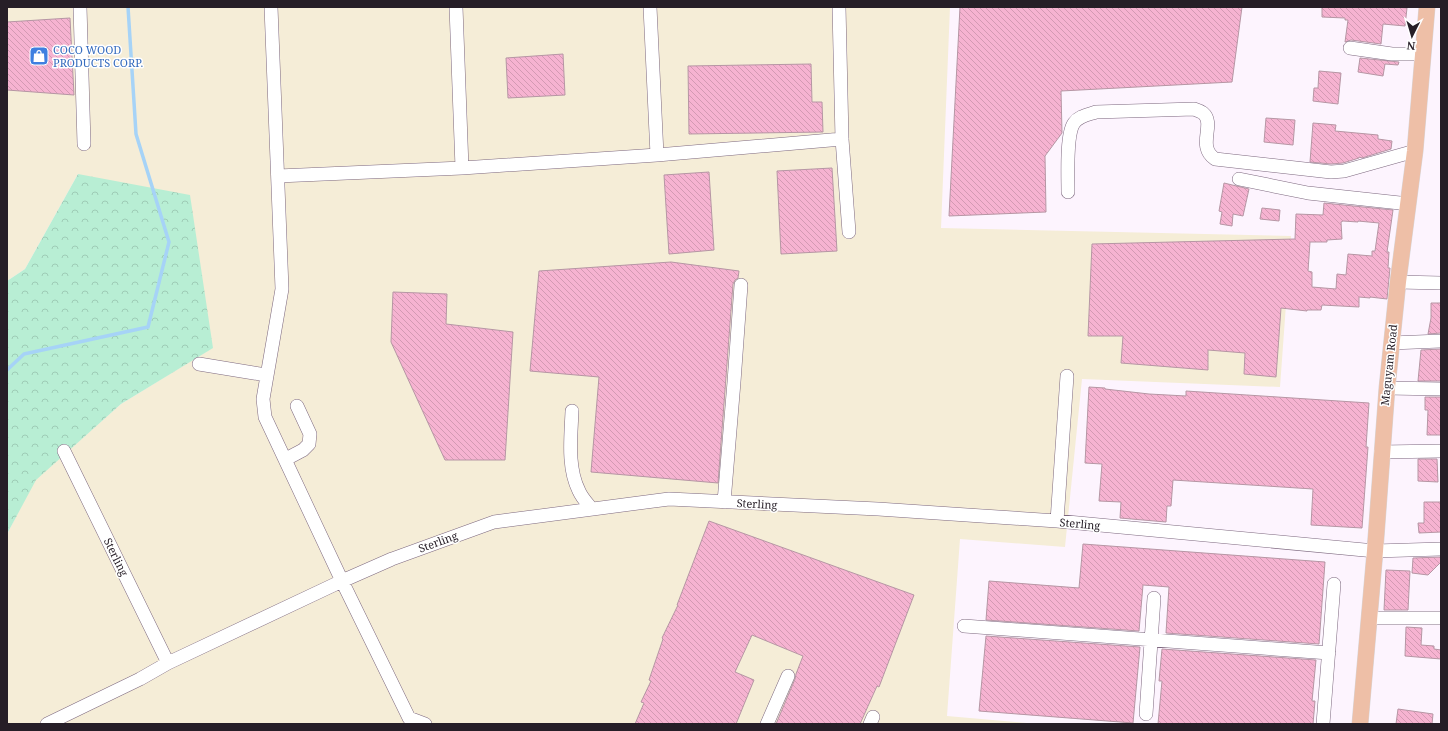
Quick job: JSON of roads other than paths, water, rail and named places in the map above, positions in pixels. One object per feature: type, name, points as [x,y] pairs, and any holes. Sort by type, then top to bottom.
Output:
[{"type":"main road","name":"Maguyam Road","points":[[1360,724],[1391,343],[1415,151],[1427,7]]},
{"type":"street","points":[[80,7],[84,144]]},
{"type":"street","points":[[271,7],[282,289],[266,375],[263,409],[265,417],[408,721],[425,724]]},
{"type":"street","points":[[456,7],[462,168]]},
{"type":"street","points":[[650,7],[657,155]]},
{"type":"street","points":[[839,7],[842,139],[849,232]]},
{"type":"street","points":[[1350,48],[1392,54],[1423,54]]},
{"type":"street","points":[[1068,192],[1069,133],[1074,123],[1082,116],[1096,112],[1194,109],[1203,113],[1208,119],[1206,149],[1215,159],[1331,172],[1344,171],[1415,151]]},
{"type":"street","points":[[278,176],[462,168],[657,155],[842,139]]},
{"type":"street","points":[[1239,179],[1308,193],[1409,204]]},
{"type":"street","points":[[1398,282],[1441,283]]},
{"type":"street","points":[[724,502],[741,285]]},
{"type":"street","points":[[1391,343],[1441,341]]},
{"type":"street","points":[[199,364],[266,375]]},
{"type":"street","points":[[1057,521],[1067,376]]},
{"type":"street","points":[[1387,388],[1441,389]]},
{"type":"street","points":[[286,459],[303,450],[309,444],[310,434],[297,406]]},
{"type":"street","points":[[572,411],[570,449],[574,481],[579,492],[592,509]]},
{"type":"street","name":"Sterling","points":[[64,451],[168,663]]},
{"type":"street","points":[[1382,452],[1441,451]]},
{"type":"street","name":"Sterling","points":[[50,723],[168,663],[342,581],[392,559],[494,522],[669,499],[878,509],[1057,521],[1375,551],[1441,549]]},
{"type":"street","points":[[1323,724],[1334,584]]},
{"type":"street","points":[[1146,714],[1154,598]]},
{"type":"street","points":[[1369,618],[1441,618]]},
{"type":"street","points":[[964,626],[1329,653]]},
{"type":"street","points":[[767,724],[788,676]]},
{"type":"waterway","points":[[7,370],[24,354],[148,327],[169,242],[136,134],[128,7]]},
{"type":"place","name":"COCO WOOD PRODUCTS CORP.","points":[[39,56]]}]
